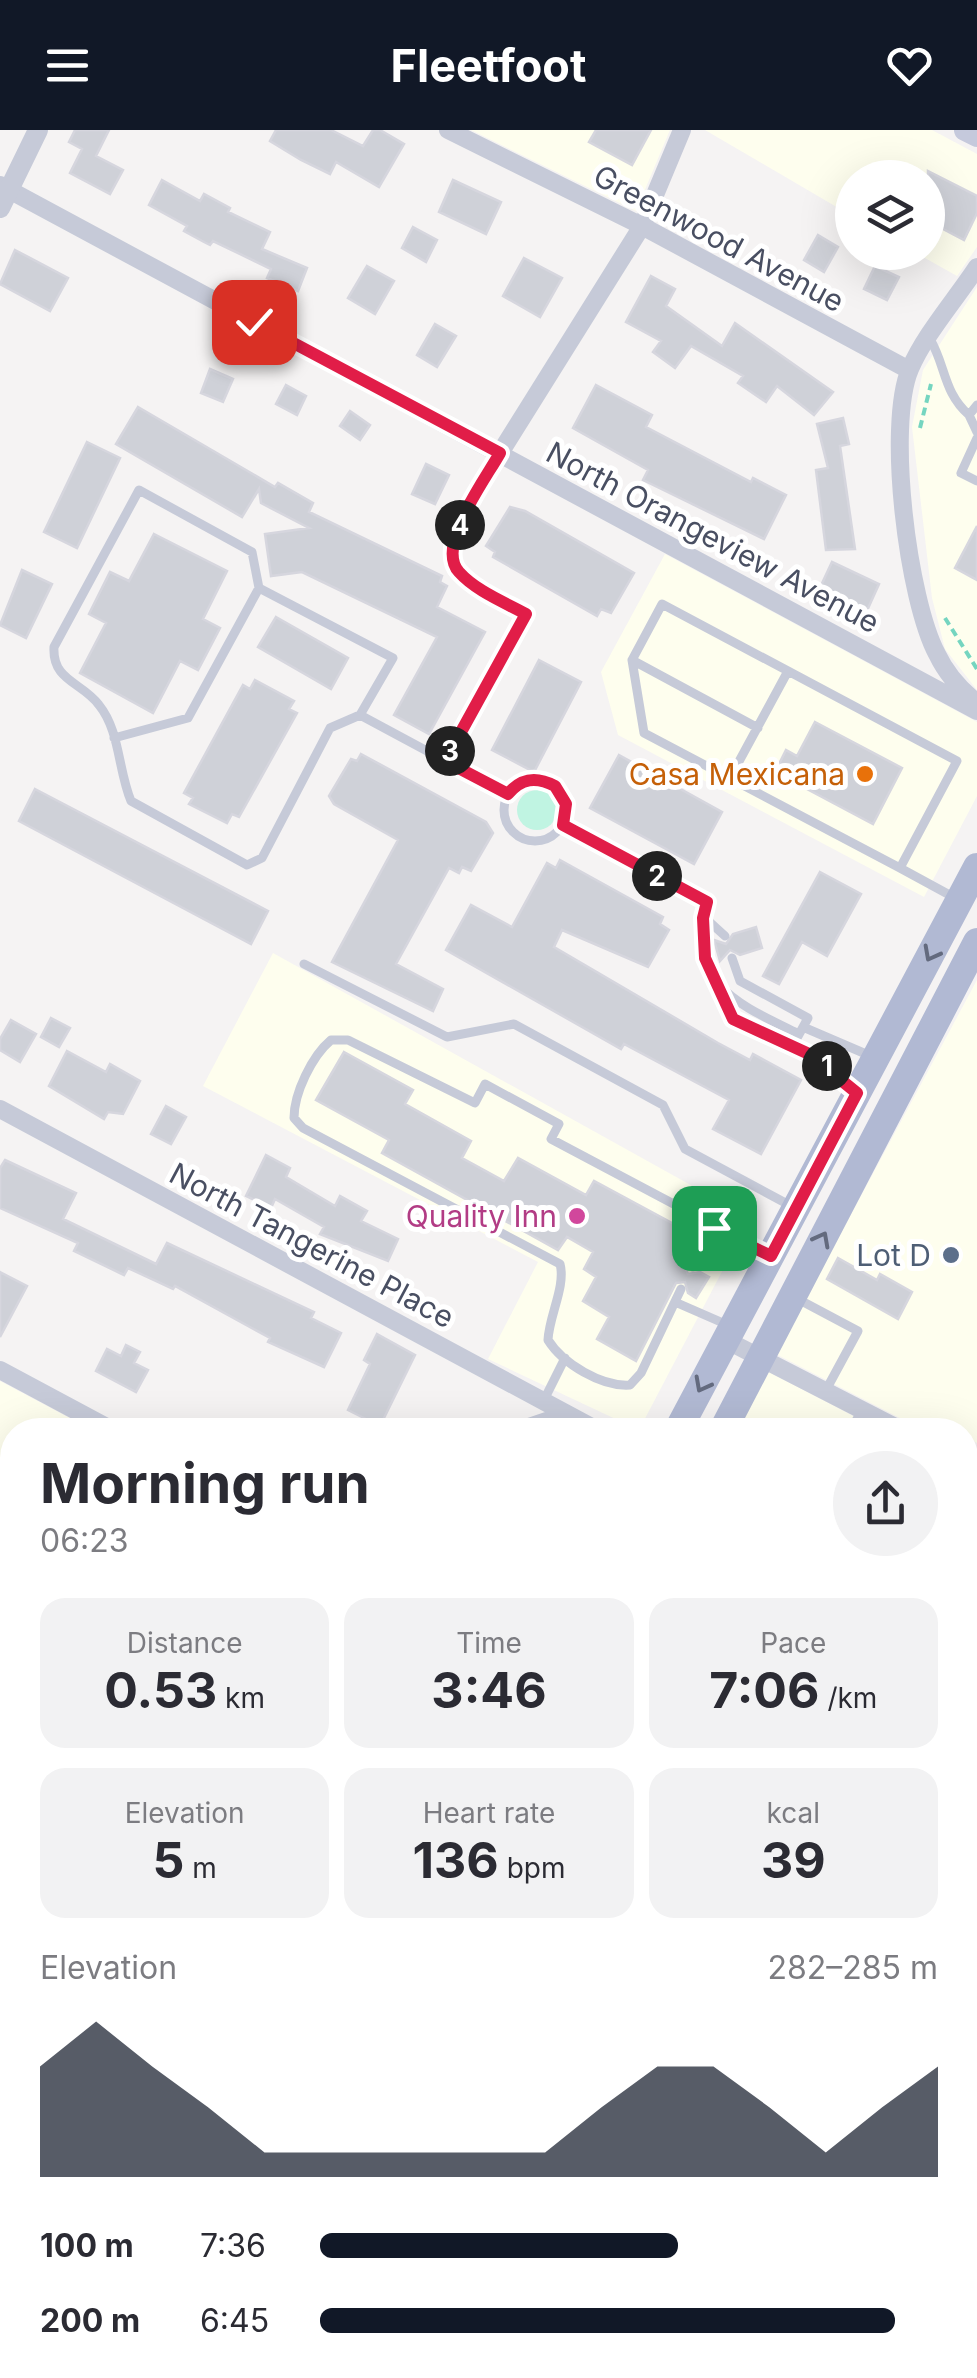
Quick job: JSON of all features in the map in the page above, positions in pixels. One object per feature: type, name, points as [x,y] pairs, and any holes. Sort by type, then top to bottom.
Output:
[{"type":"main road","points":[[965,130],[977,136]]},
{"type":"main road","points":[[684,1418],[876,1058],[968,903],[977,868]]},
{"type":"main road","points":[[729,1418],[972,952],[968,903]]},
{"type":"street","points":[[3,194],[38,130]]},
{"type":"street","name":"Greenwood Avenue","points":[[448,130],[642,226],[909,370]]},
{"type":"street","points":[[500,453],[642,226],[682,130]]},
{"type":"street","name":"North Orangeview Avenue","points":[[3,194],[500,453],[977,711]]},
{"type":"street","points":[[977,267],[909,370],[898,456],[906,538],[935,652],[958,687],[977,703]]},
{"type":"street","name":"North Tangerine Place","points":[[0,1109],[545,1417],[566,1414],[574,1418]]},
{"type":"street","points":[[729,1334],[760,1357],[878,1418]]},
{"type":"street","points":[[0,1370],[90,1418]]},
{"type":"lane","points":[[930,339],[946,390],[969,415],[977,435],[961,474],[977,481]]},
{"type":"lane","points":[[969,415],[977,405]]},
{"type":"lane","points":[[445,761],[526,614],[476,586],[457,570],[451,555],[452,538],[500,453]]},
{"type":"lane","points":[[114,738],[188,718],[259,588],[252,552],[139,490],[54,647],[53,661],[60,674],[96,700],[109,719],[114,738],[132,801],[248,865],[262,858],[330,728],[360,716],[393,658],[259,588]]},
{"type":"lane","points":[[900,868],[957,761],[662,604],[632,660],[644,732],[900,868],[968,903]]},
{"type":"lane","points":[[632,660],[758,728]]},
{"type":"lane","points":[[730,778],[788,671]]},
{"type":"lane","points":[[360,716],[508,794]]},
{"type":"lane","points":[[534,778],[555,786],[566,804],[563,825],[539,842],[519,838],[503,814],[508,794],[514,786],[534,778]]},
{"type":"lane","points":[[563,825],[707,902],[703,916],[705,958],[733,1019],[794,1045],[857,1093]]},
{"type":"lane","points":[[703,916],[726,936]]},
{"type":"lane","points":[[732,958],[740,981],[803,1026]]},
{"type":"lane","points":[[304,964],[447,1037],[514,1024],[663,1105],[685,1148],[796,1208]]},
{"type":"lane","points":[[721,990],[731,983],[746,986]]},
{"type":"lane","points":[[721,990],[876,1058]]},
{"type":"lane","points":[[794,1045],[803,1026]]},
{"type":"lane","points":[[681,1290],[641,1373],[630,1386],[615,1386],[565,1358],[548,1340],[549,1319],[563,1274],[560,1264],[303,1128],[294,1118],[294,1104],[320,1049],[332,1040],[348,1040],[475,1103],[485,1084],[559,1124],[550,1139],[771,1256]]},
{"type":"lane","points":[[692,1268],[714,1228]]},
{"type":"lane","points":[[792,1296],[858,1331],[826,1390]]},
{"type":"lane","points":[[675,1302],[729,1334]]},
{"type":"lane","points":[[545,1417],[565,1358]]},
{"type":"lane","points":[[858,1418],[862,1410]]},
{"type":"path","points":[[919,436],[940,361]]},
{"type":"path","points":[[943,615],[977,668]]},
{"type":"shaded area","points":[[471,130],[670,130],[636,211]]},
{"type":"shaded area","points":[[705,130],[932,130],[977,154],[977,247],[957,276],[945,269],[945,160],[835,160],[835,206]]},
{"type":"shaded area","points":[[977,287],[977,690],[945,649],[932,598],[912,427],[923,370]]},
{"type":"shaded area","points":[[665,554],[977,722],[977,796],[924,897],[618,735],[601,672]]},
{"type":"shaded area","points":[[273,953],[750,1218],[645,1418],[613,1418],[488,1359],[538,1262],[203,1086]]},
{"type":"shaded area","points":[[977,980],[977,1418],[900,1418],[776,1354]]},
{"type":"shaded area","points":[[767,1371],[857,1418],[742,1418]]},
{"type":"shaded area","points":[[0,1381],[69,1418],[0,1418]]},
{"type":"green space","points":[[537,790],[551,796],[557,810],[551,824],[537,830],[523,824],[517,810],[523,796]]},
{"type":"building","points":[[75,130],[109,130],[96,156],[123,170],[110,194],[70,173],[82,149],[69,142]]},
{"type":"building","points":[[276,130],[331,130],[363,146],[373,130],[380,130],[404,144],[379,187],[336,162],[330,174],[301,160],[270,141]]},
{"type":"building","points":[[596,130],[651,130],[632,165],[589,142]]},
{"type":"building","points":[[162,180],[200,201],[204,194],[230,208],[228,212],[270,232],[262,249],[307,268],[298,291],[267,278],[271,269],[213,241],[210,245],[204,242],[184,231],[187,226],[149,205]]},
{"type":"building","points":[[453,180],[501,202],[486,234],[439,212]]},
{"type":"building","points":[[945,180],[977,196],[977,213],[964,240],[945,230]]},
{"type":"building","points":[[413,227],[437,240],[426,262],[402,248]]},
{"type":"building","points":[[818,235],[835,245],[824,272],[804,260]]},
{"type":"building","points":[[15,250],[68,278],[50,311],[0,284]]},
{"type":"building","points":[[524,258],[562,278],[540,317],[503,296]]},
{"type":"building","points":[[367,266],[394,281],[375,314],[348,298]]},
{"type":"building","points":[[873,270],[899,277],[887,300],[864,289]]},
{"type":"building","points":[[651,276],[675,289],[666,306],[722,346],[735,323],[833,392],[814,415],[777,386],[766,402],[738,383],[743,376],[691,346],[675,368],[653,352],[661,341],[626,322]]},
{"type":"building","points":[[435,324],[456,336],[437,367],[417,355]]},
{"type":"building","points":[[210,369],[233,379],[223,402],[201,393]]},
{"type":"building","points":[[286,385],[306,396],[297,415],[276,404]]},
{"type":"building","points":[[596,385],[652,415],[646,427],[751,482],[753,478],[786,495],[764,539],[643,480],[648,470],[573,428]]},
{"type":"building","points":[[138,407],[275,487],[278,483],[313,503],[309,512],[442,576],[440,582],[447,586],[437,607],[485,632],[429,734],[394,715],[437,637],[302,572],[271,576],[265,534],[309,528],[261,503],[259,489],[242,517],[116,444]]},
{"type":"building","points":[[350,411],[370,425],[360,440],[340,426]]},
{"type":"building","points":[[843,418],[849,444],[840,446],[855,549],[826,550],[816,470],[828,468],[817,424]]},
{"type":"building","points":[[87,442],[120,458],[77,548],[44,532]]},
{"type":"building","points":[[426,464],[449,475],[435,504],[412,494]]},
{"type":"building","points":[[510,507],[525,511],[634,573],[611,613],[601,609],[597,616],[493,557],[495,552],[486,546]]},
{"type":"building","points":[[977,526],[977,580],[955,568]]},
{"type":"building","points":[[154,534],[227,571],[203,619],[220,628],[198,670],[180,661],[153,713],[80,673],[106,623],[89,614],[110,572],[129,581]]},
{"type":"building","points":[[832,562],[879,584],[865,615],[818,592]]},
{"type":"building","points":[[22,570],[52,584],[26,638],[0,625]]},
{"type":"building","points":[[276,617],[348,658],[331,689],[258,647]]},
{"type":"building","points":[[539,660],[581,682],[534,772],[492,750]]},
{"type":"building","points":[[255,680],[294,701],[289,709],[297,713],[239,817],[232,814],[227,823],[189,804],[193,798],[184,793],[243,685],[250,689]]},
{"type":"building","points":[[815,722],[902,768],[873,824],[775,772],[786,750],[797,756]]},
{"type":"building","points":[[361,754],[486,822],[493,833],[471,871],[462,867],[459,873],[449,868],[396,964],[443,989],[433,1011],[332,962],[398,840],[334,804],[329,796],[351,759],[357,761]]},
{"type":"building","points":[[619,755],[722,812],[694,864],[590,808]]},
{"type":"building","points":[[35,789],[268,911],[251,944],[19,821]]},
{"type":"building","points":[[560,860],[663,917],[660,924],[669,930],[648,967],[562,930],[554,947],[718,1043],[750,1060],[753,1054],[801,1080],[761,1154],[713,1129],[729,1100],[624,1044],[621,1049],[446,950],[471,905],[512,927],[547,863],[556,868]]},
{"type":"building","points":[[820,872],[861,894],[827,956],[802,942],[779,984],[763,976]]},
{"type":"building","points":[[756,927],[762,948],[740,955],[730,950],[720,961],[714,940],[726,944],[733,934]]},
{"type":"building","points":[[51,1018],[70,1028],[59,1047],[41,1037]]},
{"type":"building","points":[[11,1020],[36,1034],[20,1062],[0,1050],[0,1039]]},
{"type":"building","points":[[67,1051],[106,1072],[110,1064],[140,1081],[123,1114],[108,1112],[104,1119],[49,1086]]},
{"type":"building","name":"Quality Inn","points":[[344,1052],[413,1090],[405,1104],[471,1141],[462,1158],[504,1181],[518,1158],[586,1195],[594,1181],[696,1236],[682,1261],[688,1274],[700,1272],[709,1277],[696,1298],[688,1293],[685,1282],[676,1283],[636,1361],[597,1339],[609,1317],[583,1301],[596,1277],[584,1269],[593,1252],[567,1237],[558,1250],[382,1153],[389,1140],[316,1100]]},
{"type":"building","points":[[166,1106],[186,1117],[171,1144],[151,1134]]},
{"type":"building","points":[[266,1155],[290,1168],[286,1177],[335,1206],[340,1196],[367,1211],[361,1221],[398,1239],[388,1261],[320,1234],[324,1227],[275,1199],[271,1208],[246,1196]]},
{"type":"building","points":[[5,1160],[76,1193],[63,1219],[156,1264],[167,1243],[314,1312],[311,1318],[341,1333],[324,1367],[268,1342],[270,1338],[175,1286],[173,1289],[128,1268],[124,1275],[74,1251],[78,1243],[0,1208],[0,1168]]},
{"type":"building","points":[[838,1258],[877,1280],[880,1274],[912,1292],[898,1319],[827,1279]]},
{"type":"building","points":[[0,1272],[27,1286],[0,1337]]},
{"type":"building","points":[[377,1334],[415,1355],[384,1418],[364,1418],[348,1410],[370,1364],[364,1360]]},
{"type":"building","points":[[126,1345],[140,1352],[134,1363],[148,1370],[136,1392],[96,1371],[107,1349],[121,1356]]},
{"type":"place","name":"Casa Mexicana","points":[[865,774]]},
{"type":"place","name":"Quality Inn","points":[[577,1216]]},
{"type":"place","name":"Lot D","points":[[951,1255]]},
{"type":"route","points":[[254,322],[500,453],[452,538],[451,555],[457,570],[476,586],[526,614],[445,761],[508,794],[524,780],[545,780],[562,794],[566,804],[563,825],[707,902],[703,918],[705,958],[733,1019],[794,1045],[835,1072],[857,1093],[771,1256],[714,1228]]}]
